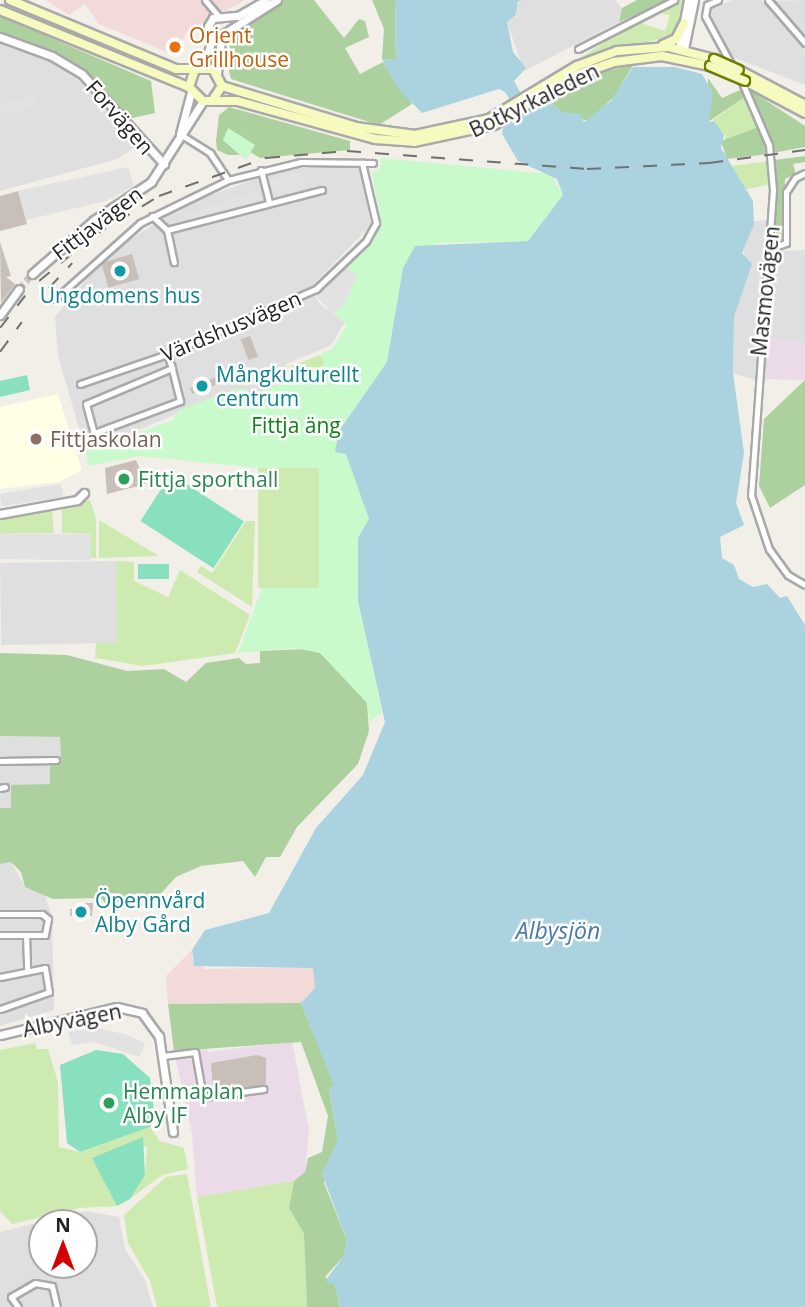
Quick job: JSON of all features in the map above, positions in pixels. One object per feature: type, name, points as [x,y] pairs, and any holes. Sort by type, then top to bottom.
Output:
[{"type":"main road","points":[[10,0],[194,72],[204,68],[217,73],[222,86],[214,98]]},
{"type":"main road","points":[[0,10],[190,90],[203,100]]},
{"type":"main road","points":[[656,47],[676,40],[684,23]]},
{"type":"main road","name":"Botkyrkaleden","points":[[203,100],[214,98],[395,142],[443,140],[491,122],[601,56],[656,47],[739,70],[805,105]]},
{"type":"main road","name":"Botkyrkaleden","points":[[544,91],[597,66],[681,52]]},
{"type":"main road","name":"Botkyrkaleden","points":[[712,62],[805,113]]},
{"type":"main road","points":[[190,90],[194,72]]},
{"type":"main road","name":"Botkyrkaleden","points":[[222,86],[395,135],[454,130],[491,122]]},
{"type":"street","points":[[205,0],[222,19],[223,33],[217,73]]},
{"type":"street","points":[[204,68],[213,34],[205,0]]},
{"type":"street","points":[[211,20],[222,19],[266,0]]},
{"type":"street","points":[[213,34],[223,33],[277,0]]},
{"type":"street","points":[[578,49],[674,0]]},
{"type":"street","points":[[681,52],[688,0]]},
{"type":"street","points":[[681,52],[694,0]]},
{"type":"street","name":"Masmovägen","points":[[718,0],[705,8],[706,20],[744,86],[770,151],[769,249],[757,379],[759,432],[750,489],[762,537],[788,575],[805,585]]},
{"type":"street","points":[[768,0],[805,43]]},
{"type":"street","name":"Forvägen","points":[[0,37],[52,56],[82,74],[164,164]]},
{"type":"street","name":"Fittjavägen","points":[[180,134],[190,90]]},
{"type":"street","name":"Fittjavägen","points":[[32,274],[94,220],[140,191],[164,164],[203,100]]},
{"type":"street","points":[[180,134],[209,153],[228,180]]},
{"type":"street","points":[[55,299],[107,248],[152,216],[228,180],[261,170],[326,160],[373,163]]},
{"type":"street","name":"Värdshusvägen","points":[[80,384],[167,354],[306,295],[335,272],[376,223],[362,163]]},
{"type":"street","points":[[261,170],[269,202]]},
{"type":"street","points":[[769,249],[786,243],[786,192],[795,178],[805,173]]},
{"type":"street","points":[[167,230],[322,190]]},
{"type":"street","points":[[152,216],[167,230],[174,262]]},
{"type":"street","points":[[0,315],[19,289]]},
{"type":"street","points":[[167,354],[172,368],[180,401],[102,432],[92,430],[86,404],[172,368]]},
{"type":"street","points":[[0,514],[77,500],[84,493]]},
{"type":"street","points":[[0,761],[56,760]]},
{"type":"street","points":[[0,914],[47,916],[46,933],[0,935]]},
{"type":"street","points":[[26,935],[27,969]]},
{"type":"street","points":[[0,977],[27,969],[47,969],[49,992],[0,1009]]},
{"type":"street","name":"Albyvägen","points":[[0,1035],[124,1007],[148,1017],[163,1056],[173,1132]]},
{"type":"street","points":[[163,1056],[195,1052],[203,1097],[263,1089]]},
{"type":"street","points":[[11,1297],[27,1285],[43,1284],[52,1286],[57,1307]]},
{"type":"street","points":[[3,1293],[11,1297],[18,1307]]},
{"type":"shaded area","points":[[46,0],[245,0],[186,32],[176,56],[99,24],[85,4],[69,15]]},
{"type":"shaded area","points":[[519,0],[615,0],[622,8],[619,22],[524,71],[507,22],[516,16]]},
{"type":"shaded area","points":[[732,0],[762,0],[805,50],[805,85],[732,57],[709,11]]},
{"type":"shaded area","points":[[805,0],[805,36],[774,1]]},
{"type":"shaded area","points":[[0,44],[55,64],[79,81],[109,109],[134,148],[117,159],[0,191]]},
{"type":"shaded area","points":[[34,95],[37,107],[3,115],[0,103]]},
{"type":"shaded area","points":[[329,164],[358,165],[371,225],[310,288],[320,304],[345,322],[331,345],[286,364],[292,379],[250,397],[236,389],[86,452],[58,356],[55,317],[107,255],[183,205],[275,172]]},
{"type":"shaded area","points":[[128,167],[134,186],[106,201],[26,220],[18,191]]},
{"type":"shaded area","points":[[302,172],[306,189],[272,196],[268,180]]},
{"type":"shaded area","points":[[258,191],[261,200],[189,223],[186,214]]},
{"type":"shaded area","points":[[770,220],[767,252],[805,250],[805,344],[763,337],[760,379],[755,380],[733,373],[734,317],[750,269],[743,250],[754,221]]},
{"type":"shaded area","points":[[345,265],[357,277],[343,307],[333,314],[314,294]]},
{"type":"shaded area","points":[[309,298],[312,306],[249,331],[246,322]]},
{"type":"shaded area","points":[[763,337],[805,344],[805,380],[760,379]]},
{"type":"shaded area","name":"Fittjaskolan","points":[[58,394],[82,470],[59,482],[0,489],[0,407]]},
{"type":"shaded area","points":[[61,484],[63,497],[2,507],[0,494]]},
{"type":"shaded area","points":[[0,533],[91,535],[91,561],[0,559]]},
{"type":"shaded area","points":[[116,561],[117,643],[1,645],[0,563]]},
{"type":"shaded area","points":[[0,736],[60,737],[61,765],[51,784],[11,786],[11,808],[0,808]]},
{"type":"shaded area","points":[[11,862],[25,887],[44,893],[52,916],[54,1010],[0,1026],[0,864]]},
{"type":"shaded area","points":[[192,950],[192,959],[205,969],[313,967],[315,988],[301,1003],[168,1004],[166,976]]},
{"type":"shaded area","points":[[97,1028],[128,1035],[145,1043],[139,1057],[95,1042],[72,1045],[68,1031]]},
{"type":"shaded area","points":[[292,1041],[309,1130],[305,1172],[294,1181],[197,1197],[192,1134],[174,1051],[206,1045],[208,1052]]},
{"type":"shaded area","points":[[98,1213],[119,1217],[125,1249],[145,1280],[153,1307],[0,1307],[0,1232],[28,1225],[28,1279],[98,1279]]},
{"type":"green space","points":[[283,0],[314,0],[344,38],[359,19],[365,21],[369,37],[345,48],[360,74],[383,62],[412,104],[379,125],[231,79],[227,64],[232,33]]},
{"type":"green space","points":[[372,0],[395,0],[396,60],[382,59],[384,29]]},
{"type":"green space","points":[[637,0],[671,0],[619,22],[622,8]]},
{"type":"green space","points":[[677,0],[684,0],[675,36],[596,53],[543,83],[633,23],[657,16],[641,23],[665,31],[670,15],[662,14]]},
{"type":"green space","points":[[0,16],[151,81],[155,113],[128,119],[97,83],[69,62],[0,33]]},
{"type":"green space","points":[[634,64],[614,97],[588,121],[561,112],[549,101],[580,78]]},
{"type":"green space","points":[[708,78],[722,98],[740,90],[745,97],[708,122]]},
{"type":"green space","points":[[747,88],[805,126],[805,147],[773,153]]},
{"type":"green space","points":[[745,97],[759,127],[735,139],[724,140],[726,135],[721,135],[713,120]]},
{"type":"green space","points":[[229,107],[350,141],[350,150],[260,158],[250,152],[255,145],[223,140],[240,155],[228,155],[217,150],[216,141],[219,115]]},
{"type":"green space","points":[[759,127],[768,154],[727,159],[721,141]]},
{"type":"green space","points":[[228,128],[255,145],[246,160],[223,140]]},
{"type":"green space","points":[[805,156],[805,162],[793,164],[796,174],[785,179],[784,240],[776,245],[774,160]]},
{"type":"green space","name":"Fittja äng","points":[[381,158],[551,174],[563,195],[528,241],[438,243],[403,268],[387,362],[339,431],[369,519],[358,601],[382,712],[370,722],[367,703],[320,653],[295,648],[238,653],[262,588],[319,588],[319,468],[258,468],[139,456],[88,466],[86,452],[173,420],[179,410],[236,389],[247,389],[251,397],[284,382],[309,378],[325,365],[320,355],[333,348],[347,324],[333,314],[343,307],[357,277],[345,265],[381,224],[372,172],[379,170]]},
{"type":"green space","points":[[769,161],[770,184],[744,190],[731,166]]},
{"type":"green space","points":[[320,355],[325,364],[309,378],[292,379],[287,368]]},
{"type":"green space","points":[[27,375],[30,390],[0,397],[0,381]]},
{"type":"green space","points":[[805,380],[805,485],[770,508],[759,486],[764,419]]},
{"type":"green space","points":[[258,468],[319,468],[319,588],[258,588]]},
{"type":"green space","points":[[171,474],[244,521],[213,568],[141,521]]},
{"type":"green space","points":[[90,500],[96,518],[96,558],[90,558],[90,534],[62,533],[62,507]]},
{"type":"green space","points":[[52,509],[54,533],[0,533],[0,517]]},
{"type":"green space","points":[[99,520],[159,556],[99,558]]},
{"type":"green space","points":[[246,521],[255,521],[252,607],[197,572],[201,566],[212,573]]},
{"type":"green space","points":[[116,561],[134,562],[134,581],[168,597],[180,570],[250,615],[235,653],[143,666],[95,658],[96,643],[117,643]]},
{"type":"green space","points":[[138,564],[169,564],[169,579],[138,579]]},
{"type":"green space","points":[[306,649],[320,653],[349,679],[367,703],[369,731],[358,764],[297,827],[280,857],[266,857],[255,877],[243,861],[201,866],[176,877],[155,900],[133,897],[107,906],[101,898],[53,899],[25,887],[21,872],[11,862],[0,864],[0,808],[11,808],[11,785],[50,784],[50,765],[61,765],[60,737],[0,736],[0,653],[67,655],[127,671],[164,669],[186,682],[206,663],[239,658],[246,664],[260,663],[260,651]]},
{"type":"green space","points":[[301,1003],[335,1086],[329,1089],[338,1139],[324,1183],[347,1240],[344,1256],[325,1277],[335,1285],[340,1307],[307,1307],[304,1234],[289,1208],[294,1181],[305,1172],[308,1158],[322,1152],[328,1116],[301,1042],[174,1051],[168,1004]]},
{"type":"green space","points":[[35,1043],[37,1049],[48,1049],[58,1082],[59,1147],[80,1152],[150,1127],[160,1141],[184,1148],[188,1169],[162,1175],[130,1199],[145,1175],[147,1146],[93,1158],[117,1206],[28,1209],[28,1220],[12,1224],[0,1211],[0,1050]]},
{"type":"green space","name":"Hemmaplan Alby IF","points":[[96,1050],[123,1054],[150,1078],[155,1120],[150,1127],[80,1152],[67,1143],[60,1065]]},
{"type":"green space","points":[[143,1137],[145,1175],[130,1199],[117,1206],[92,1158]]},
{"type":"green space","points":[[187,1174],[211,1307],[157,1307],[150,1281],[128,1243],[124,1215],[166,1177]]},
{"type":"green space","points":[[294,1181],[289,1208],[304,1234],[307,1307],[217,1307],[197,1197]]},
{"type":"water","name":"Albysjön","points":[[395,0],[524,0],[518,1],[516,15],[507,22],[513,52],[526,68],[514,81],[520,92],[549,101],[561,112],[580,114],[584,122],[611,101],[633,67],[675,67],[702,74],[713,93],[708,122],[714,121],[724,135],[721,148],[753,201],[754,224],[742,253],[752,264],[734,317],[733,373],[744,453],[736,503],[744,525],[720,537],[722,558],[734,565],[739,579],[753,587],[767,584],[780,598],[787,596],[805,625],[805,1307],[340,1307],[335,1285],[325,1281],[344,1256],[347,1240],[322,1174],[338,1139],[329,1088],[334,1085],[301,1003],[315,988],[313,968],[194,966],[192,950],[205,930],[269,913],[316,828],[363,775],[385,722],[358,601],[358,538],[369,519],[346,454],[335,452],[339,431],[387,362],[403,268],[415,246],[528,241],[563,195],[557,179],[518,161],[502,134],[509,98],[505,92],[499,89],[422,113],[399,90],[382,59],[396,60]]},
{"type":"building","points":[[18,191],[27,224],[0,231],[0,196]]},
{"type":"building","points":[[0,242],[11,276],[6,277],[15,284],[1,303]]},
{"type":"building","name":"Ungdomens hus","points":[[132,254],[139,279],[108,288],[101,263]]},
{"type":"building","points":[[250,336],[258,357],[249,360],[241,340]]},
{"type":"building","name":"Mångkulturellt centrum","points":[[221,375],[224,382],[192,394],[190,388]]},
{"type":"building","name":"Fittja sporthall","points":[[136,460],[146,484],[107,494],[105,468]]},
{"type":"building","name":"Öpennvård Alby Gård","points":[[83,903],[93,903],[92,916],[70,916],[70,909],[83,909]]},
{"type":"building","points":[[257,1055],[266,1058],[266,1085],[213,1090],[211,1063]]},
{"type":"tunnel","points":[[19,289],[32,274]]},
{"type":"railway","points":[[39,281],[94,236],[159,196],[266,158],[347,151],[587,169],[709,163],[805,150]]},
{"type":"railway","points":[[49,288],[72,263]]},
{"type":"railway","points":[[0,328],[25,296]]},
{"type":"railway","points":[[0,352],[22,322]]},
{"type":"place","name":"Orient Grillhouse","points":[[175,47]]},
{"type":"place","name":"Ungdomens hus","points":[[120,271]]},
{"type":"place","name":"Mångkulturellt centrum","points":[[202,386]]},
{"type":"place","name":"Fittjaskolan","points":[[36,439]]},
{"type":"place","name":"Fittja sporthall","points":[[124,479]]},
{"type":"place","name":"Öpennvård Alby Gård","points":[[81,912]]},
{"type":"place","name":"Hemmaplan Alby IF","points":[[109,1103]]}]
